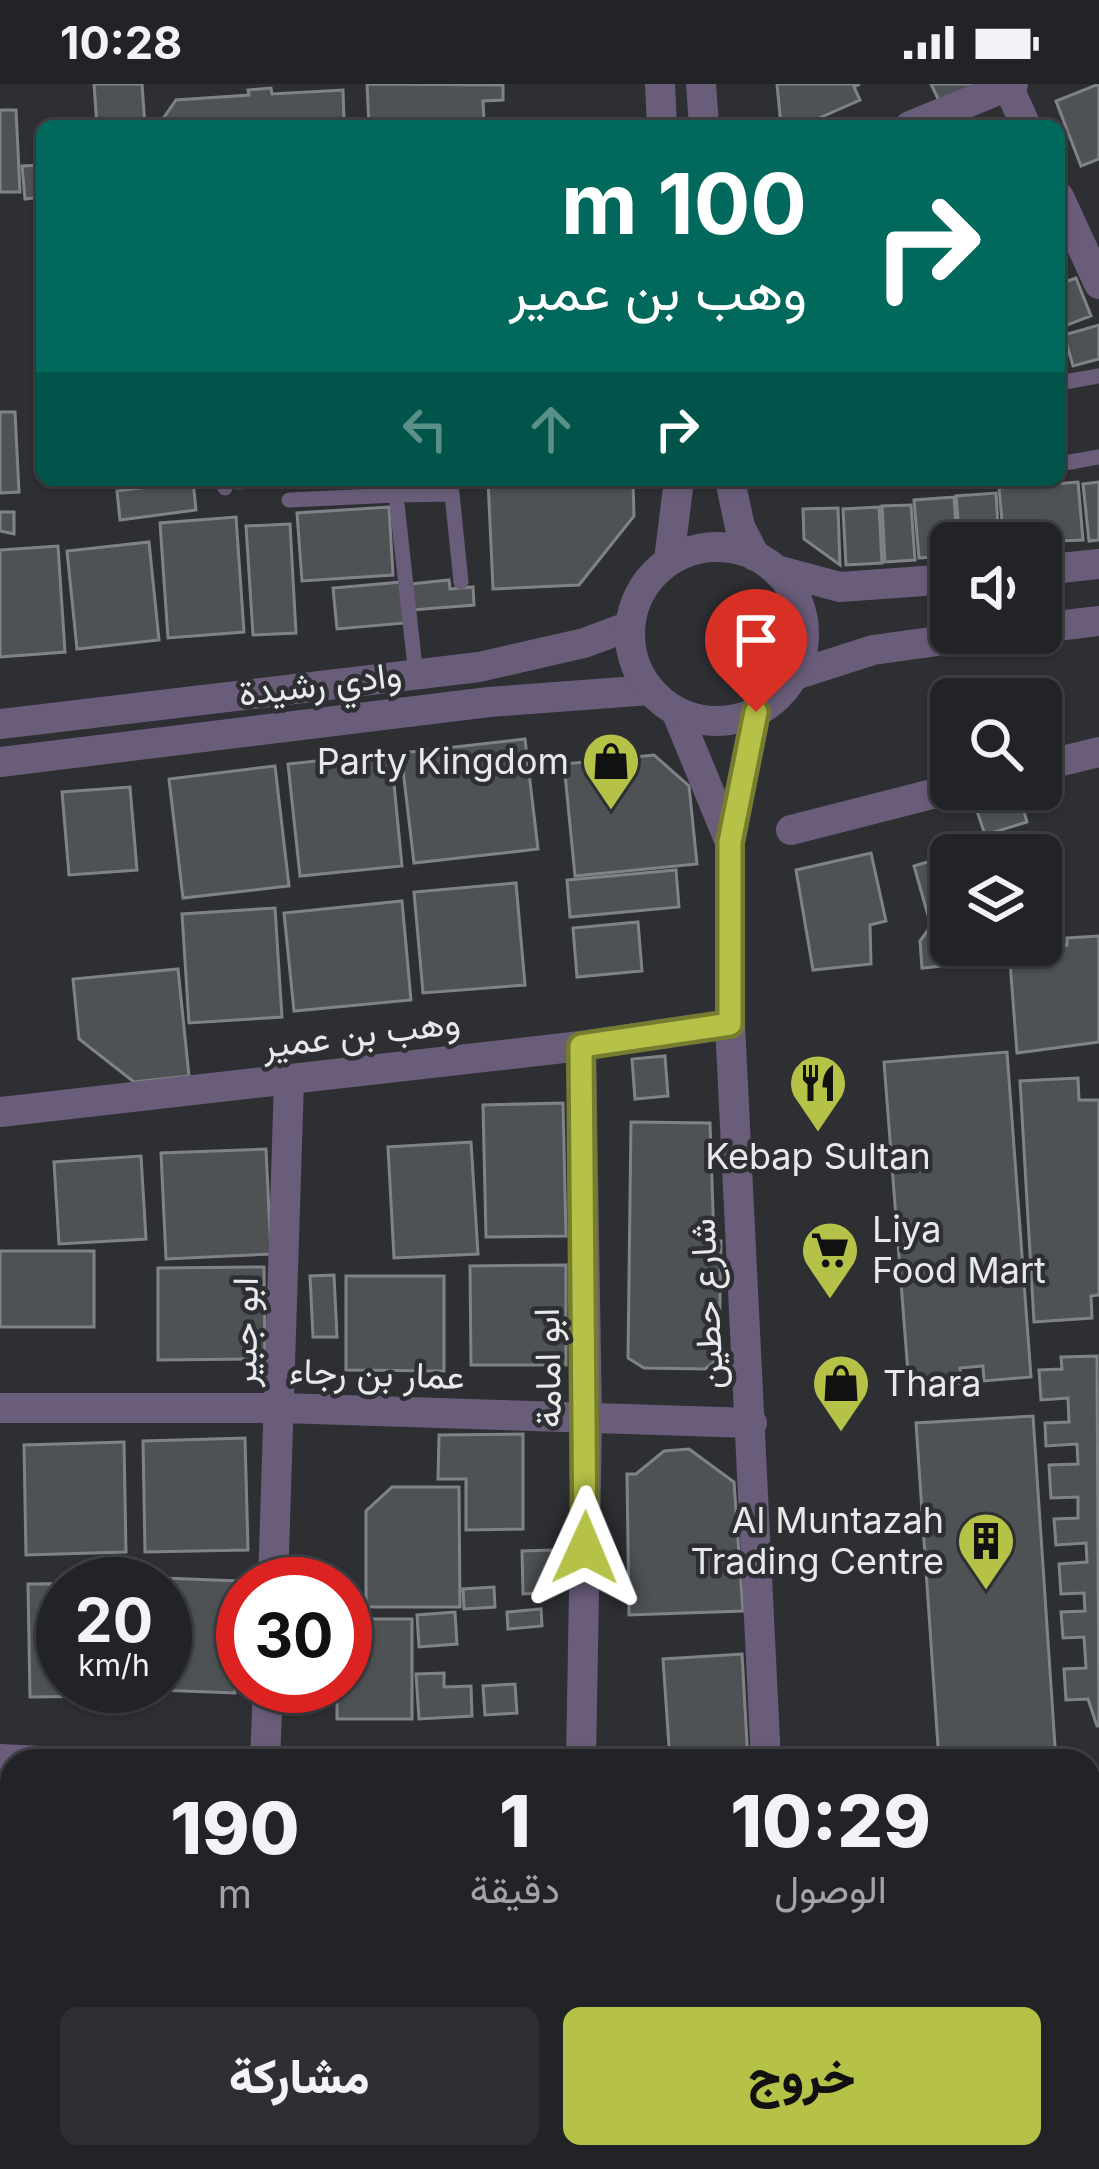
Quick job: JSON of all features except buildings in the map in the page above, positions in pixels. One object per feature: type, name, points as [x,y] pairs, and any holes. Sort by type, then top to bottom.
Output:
[{"type":"street","points":[[660,84],[662,120]]},
{"type":"street","points":[[701,84],[704,120]]},
{"type":"street","points":[[925,120],[1010,85],[1024,120]]},
{"type":"street","points":[[1065,210],[1099,284]]},
{"type":"street","points":[[669,560],[678,486]]},
{"type":"street","points":[[731,486],[740,526],[800,609],[804,632],[793,676]]},
{"type":"street","points":[[930,580],[840,586],[703,548],[669,560],[640,593],[630,626],[633,660],[650,690],[676,711],[724,721],[756,712],[793,676],[873,650],[930,642]]},
{"type":"street","points":[[1062,568],[1099,564]]},
{"type":"street","points":[[1062,625],[1099,621]]},
{"type":"street","name":"وادي رشيدة","points":[[0,724],[416,676],[536,656],[630,626]]},
{"type":"street","name":"وادي رشيدة","points":[[0,762],[489,702],[650,690]]},
{"type":"street","name":"شارع حطين","points":[[676,711],[730,842]]},
{"type":"street","name":"شارع حطين","points":[[756,712],[730,842],[730,1024],[766,1749]]},
{"type":"street","points":[[1062,761],[1099,752]]},
{"type":"street","points":[[791,830],[930,795]]},
{"type":"street","name":"وهب بن عمير","points":[[0,1112],[581,1046],[730,1024]]},
{"type":"street","name":"ابو امامة","points":[[581,1046],[587,1420],[581,1749]]},
{"type":"street","name":"ابو جبير","points":[[274,1557],[289,1081]]},
{"type":"street","name":"عمار بن رجاء","points":[[0,1408],[281,1408],[752,1423]]},
{"type":"street","points":[[265,1749],[267,1713]]},
{"type":"lane","points":[[1065,382],[1099,376]]},
{"type":"lane","points":[[1065,463],[1099,457]]},
{"type":"lane","points":[[289,500],[452,487],[461,582]]},
{"type":"lane","points":[[396,495],[416,676]]},
{"type":"place","name":"Party Kingdom","points":[[611,812]]},
{"type":"place","name":"Kebap Sultan","points":[[818,1134]]},
{"type":"place","name":"Liya Food Mart","points":[[830,1301]]},
{"type":"place","name":"Thara","points":[[841,1434]]},
{"type":"place","name":"Al Muntazah Trading Centre","points":[[986,1592]]},
{"type":"route","points":[[585,1548],[581,1046],[730,1024],[730,842],[756,712]]}]
